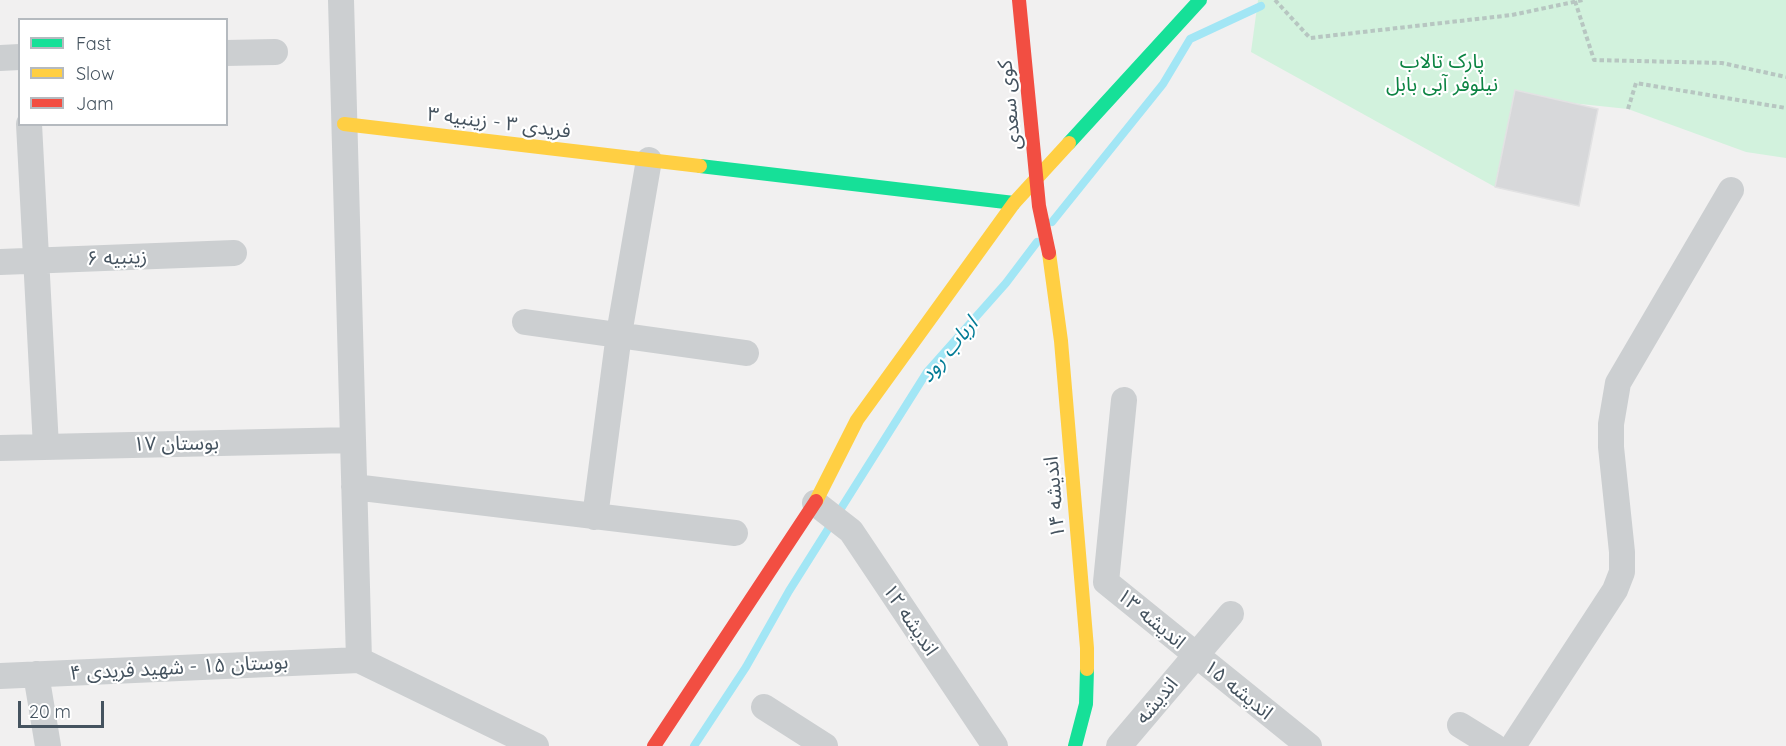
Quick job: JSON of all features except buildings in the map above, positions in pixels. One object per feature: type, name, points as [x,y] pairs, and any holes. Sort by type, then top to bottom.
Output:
[{"type":"street","points":[[341,0],[359,660],[536,746]]},
{"type":"street","name":"کوی سعدی","points":[[1019,0],[1040,206]]},
{"type":"street","points":[[654,746],[815,503],[857,420],[1014,203],[1200,0]]},
{"type":"street","points":[[228,53],[275,52]]},
{"type":"street","points":[[0,58],[18,57]]},
{"type":"street","name":"فریدی ۳ - زینبیه ۳","points":[[344,124],[1014,203]]},
{"type":"street","points":[[29,126],[46,447]]},
{"type":"street","points":[[595,517],[620,334],[649,160]]},
{"type":"street","points":[[1513,746],[1615,590],[1622,572],[1611,447],[1611,424],[1618,382],[1731,190]]},
{"type":"street","name":"اندیشه ۱۴","points":[[1040,206],[1060,341],[1087,648],[1086,704],[1075,746]]},
{"type":"street","name":"زینبیه ۶","points":[[0,262],[234,253]]},
{"type":"street","points":[[525,322],[746,353]]},
{"type":"street","name":"اندیشه ۱۳","points":[[1124,400],[1106,582],[1195,656]]},
{"type":"street","name":"بوستان ۱۷","points":[[0,448],[353,440]]},
{"type":"street","points":[[354,487],[735,533]]},
{"type":"street","name":"اندیشه ۱۲","points":[[815,503],[851,531],[995,746]]},
{"type":"street","name":"اندیشه","points":[[1125,744],[1231,614]]},
{"type":"street","name":"اندیشه ۱۵","points":[[1195,656],[1309,746]]},
{"type":"street","name":"بوستان ۱۵ - شهید فریدی ۴","points":[[0,676],[359,660]]},
{"type":"street","points":[[36,674],[48,746]]},
{"type":"street","points":[[764,707],[825,746]]},
{"type":"street","points":[[1460,725],[1494,746]]},
{"type":"path","points":[[1275,0],[1310,38],[1512,15],[1583,0]]},
{"type":"path","points":[[1575,1],[1594,60],[1722,63],[1786,77]]},
{"type":"path","points":[[1628,109],[1636,83],[1786,108]]},
{"type":"green space","name":"پارک تالاب نیلوفر آبی بابل","points":[[1258,0],[1786,0],[1786,158],[1746,152],[1628,109],[1514,97],[1495,187],[1251,52]]},
{"type":"waterway","name":"ارباب رود","points":[[1052,222],[1163,84],[1190,39],[1261,6]]},
{"type":"waterway","name":"ارباب رود","points":[[694,746],[746,667],[789,591],[927,372],[1006,283],[1037,242]]},
{"type":"traffic: fast","points":[[1069,143],[1200,0]]},
{"type":"traffic: fast","points":[[700,166],[1014,203]]},
{"type":"traffic: fast","points":[[1075,746],[1086,704],[1087,669]]},
{"type":"traffic: slow","points":[[344,124],[700,166]]},
{"type":"traffic: slow","points":[[816,501],[857,420],[1014,203],[1069,143]]},
{"type":"traffic: slow","points":[[1049,253],[1061,341],[1087,669]]},
{"type":"traffic: jam","points":[[1019,0],[1039,206],[1049,253]]},
{"type":"traffic: jam","points":[[654,746],[816,501]]}]
